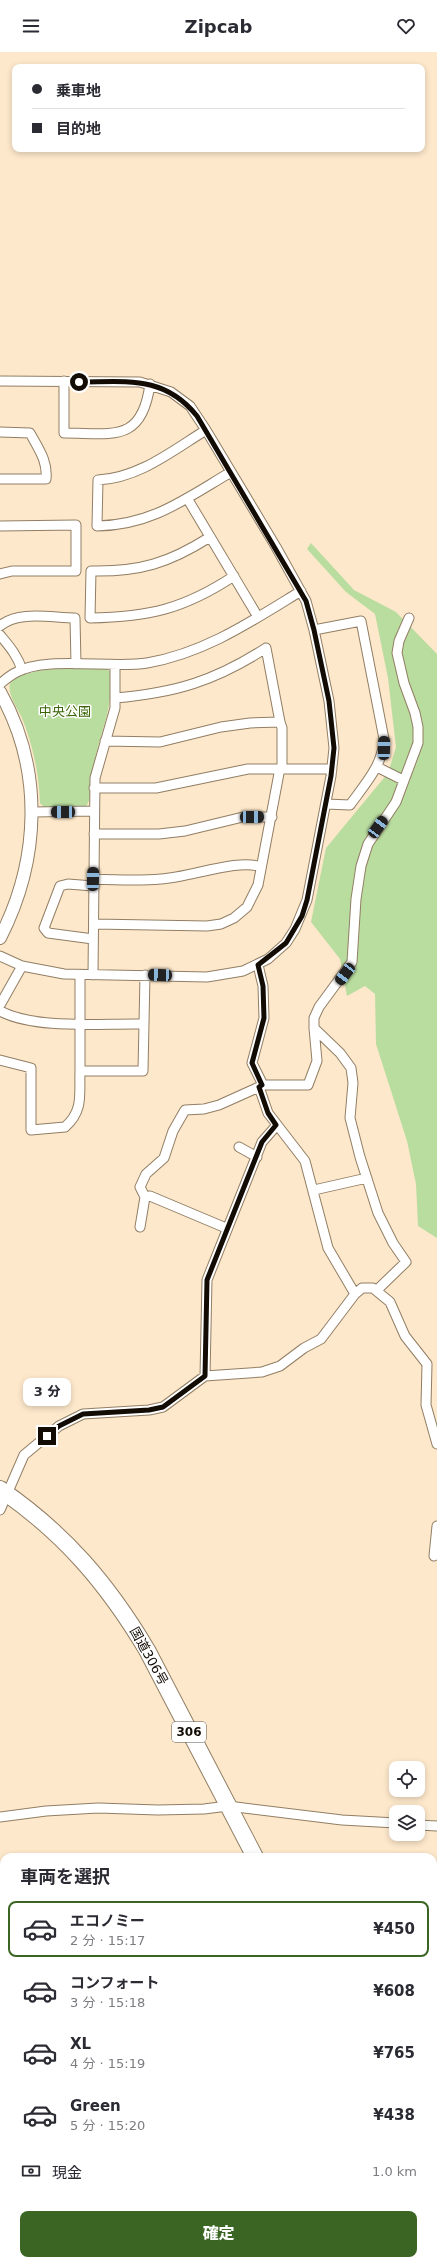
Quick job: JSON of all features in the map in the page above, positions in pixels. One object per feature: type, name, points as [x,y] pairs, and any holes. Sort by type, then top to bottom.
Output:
[{"type":"highway","name":"国道306号","points":[[4,1491],[71,1547],[102,1581],[129,1620],[147,1650],[253,1853]]},
{"type":"street","points":[[0,381],[140,382],[172,392],[185,402],[206,430],[301,591],[314,630],[333,731],[332,769],[302,916],[286,943],[258,965],[220,976],[80,975],[49,973],[22,966],[0,956]]},
{"type":"street","points":[[64,382],[61,433],[112,434],[128,429],[139,420],[145,410],[150,384]]},
{"type":"street","points":[[206,430],[138,472],[114,480],[98,480],[97,526],[134,523],[160,513],[231,472]]},
{"type":"street","points":[[0,432],[30,433],[42,454],[47,471],[46,479],[0,479]]},
{"type":"street","points":[[187,498],[258,617]]},
{"type":"street","points":[[0,526],[76,525],[76,571],[17,571],[0,574]]},
{"type":"street","points":[[210,537],[176,557],[153,566],[119,572],[91,572],[90,618],[126,617],[165,610],[201,596],[234,576]]},
{"type":"street","points":[[0,684],[22,670],[47,665],[115,665],[146,663],[196,650],[224,637],[301,591]]},
{"type":"street","points":[[0,626],[7,620],[18,617],[75,618],[76,664]]},
{"type":"street","points":[[140,1227],[145,1197],[140,1187],[143,1178],[164,1158],[173,1131],[186,1110],[204,1109],[219,1105],[261,1086],[308,1085],[317,1062],[314,1018],[319,1007],[350,967],[354,945],[356,899],[361,866],[368,844],[396,802],[418,743],[418,727],[415,713],[404,684],[397,652],[399,641],[409,618]]},
{"type":"street","points":[[314,630],[361,621],[383,729],[384,748],[377,767],[350,805],[326,804]]},
{"type":"street","points":[[0,635],[20,662],[22,670]]},
{"type":"street","points":[[94,924],[207,926],[228,922],[241,913],[251,901],[258,885],[281,768],[282,728],[266,648],[221,674],[198,683],[154,695],[115,698]]},
{"type":"street","points":[[93,975],[94,788],[98,762],[115,708],[115,665]]},
{"type":"street","points":[[0,692],[13,718],[22,745],[29,775],[33,812],[26,870],[17,901],[0,938]]},
{"type":"street","points":[[105,741],[160,742],[221,727],[250,723],[280,722]]},
{"type":"street","points":[[377,767],[404,780]]},
{"type":"street","points":[[94,788],[156,788],[194,782],[228,772],[281,768],[332,769]]},
{"type":"street","points":[[33,812],[94,811]]},
{"type":"street","points":[[94,834],[159,834],[185,831],[243,817],[272,817]]},
{"type":"street","points":[[93,939],[48,933],[44,928],[60,886],[68,884],[162,879],[188,876],[241,864],[253,864],[261,867]]},
{"type":"street","points":[[258,965],[263,986],[264,1018],[252,1063],[261,1086],[268,1113],[305,1161],[314,1190],[328,1248],[355,1294]]},
{"type":"street","points":[[0,1006],[22,966]]},
{"type":"street","points":[[0,1060],[31,1068],[31,1130],[58,1129],[65,1127],[73,1120],[79,1106],[80,975]]},
{"type":"street","points":[[80,1071],[143,1071],[145,975]]},
{"type":"street","points":[[0,1011],[32,1021],[143,1024]]},
{"type":"street","points":[[314,1028],[340,1053],[351,1068],[353,1083],[350,1118],[372,1196],[388,1234],[406,1262],[377,1290]]},
{"type":"street","points":[[205,1376],[207,1280],[226,1228],[262,1142],[276,1125]]},
{"type":"street","points":[[239,1147],[257,1157]]},
{"type":"street","points":[[314,1190],[367,1178]]},
{"type":"street","points":[[145,1197],[150,1196],[226,1228]]},
{"type":"street","points":[[0,1510],[4,1491],[24,1455],[59,1426],[83,1414],[149,1410],[163,1407],[205,1376],[262,1372],[280,1366],[304,1348],[321,1339],[355,1294],[362,1288],[377,1290],[390,1302],[405,1336],[427,1364],[426,1405],[437,1444]]},
{"type":"street","points":[[434,1556],[437,1526]]},
{"type":"street","points":[[0,1817],[46,1811],[98,1808],[230,1810],[389,1823]]},
{"type":"street","points":[[425,1825],[437,1826]]},
{"type":"green space","points":[[311,543],[354,590],[396,612],[437,654],[437,1238],[418,1226],[416,1184],[407,1141],[376,1044],[375,994],[365,986],[347,996],[340,959],[311,922],[326,848],[388,773],[396,747],[388,678],[375,614],[346,592],[307,549]]},
{"type":"green space","name":"中央公園","points":[[61,668],[106,669],[110,671],[111,683],[109,707],[94,764],[90,798],[85,808],[45,808],[40,803],[37,770],[32,749],[26,728],[13,701],[9,688],[13,680],[25,674]]},
{"type":"route","points":[[47,1436],[59,1426],[83,1414],[149,1410],[163,1407],[205,1376],[204,1336],[205,1290],[207,1280],[214,1257],[262,1142],[276,1125],[268,1113],[259,1087],[262,1085],[252,1063],[261,1034],[265,1002],[261,974],[258,965],[286,943],[302,916],[307,900],[326,804],[334,748],[329,701],[310,611],[306,601],[276,546],[197,416],[190,406],[179,397],[172,392],[156,386],[140,382],[79,382]]}]
